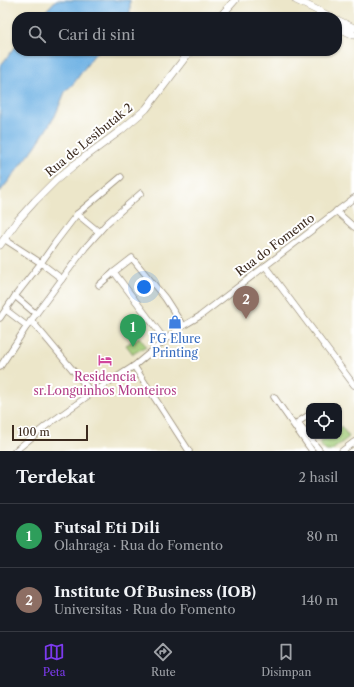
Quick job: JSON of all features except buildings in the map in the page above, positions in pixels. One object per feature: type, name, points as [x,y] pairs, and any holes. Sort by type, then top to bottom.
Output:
[{"type":"main road","points":[[224,12],[235,0]]},
{"type":"main road","points":[[296,0],[316,12]]},
{"type":"main road","points":[[342,22],[354,28]]},
{"type":"main road","points":[[342,29],[354,35]]},
{"type":"main road","name":"Rua de Lesibutak 2","points":[[2,242],[17,221],[56,180],[146,109],[186,56]]},
{"type":"street","points":[[0,318],[14,296],[41,263],[77,214],[121,177]]},
{"type":"street","points":[[1,363],[84,248],[107,223],[140,193]]},
{"type":"street","name":"Rua do Fomento","points":[[15,451],[47,425],[92,393],[134,366],[183,326],[200,316],[354,198]]},
{"type":"street","points":[[336,211],[354,227]]},
{"type":"street","points":[[77,214],[99,232]]},
{"type":"street","points":[[2,242],[41,263],[62,279]]},
{"type":"street","points":[[99,285],[131,256],[165,298],[183,326]]},
{"type":"street","points":[[265,266],[354,385]]},
{"type":"street","points":[[114,272],[165,340]]},
{"type":"street","points":[[14,296],[36,314]]},
{"type":"street","points":[[6,310],[27,326]]},
{"type":"street","points":[[31,320],[92,393]]},
{"type":"street","points":[[134,366],[188,451]]},
{"type":"street","points":[[274,397],[312,451]]},
{"type":"street","points":[[306,417],[298,422],[306,434]]},
{"type":"street","points":[[310,439],[320,451]]},
{"type":"street","points":[[342,451],[354,442]]},
{"type":"green space","points":[[139,337],[146,346],[133,354],[126,345],[133,341],[135,343],[134,341]]},
{"type":"green space","points":[[342,427],[349,437],[331,451],[326,451],[319,443],[324,439],[342,439]]},
{"type":"water","points":[[56,0],[130,0],[130,12],[45,12]]},
{"type":"water","points":[[12,51],[12,56],[93,56],[74,83],[65,92],[55,116],[35,147],[0,192],[0,66]]},
{"type":"place","name":"Institute Of Business (IOB)","points":[[246,319]]},
{"type":"place","name":"FG Elure Printing","points":[[175,322]]},
{"type":"place","name":"Futsal Eti Dili","points":[[133,347]]},
{"type":"place","name":"Residencia sr.Longuinhos Monteiros","points":[[105,360]]}]
